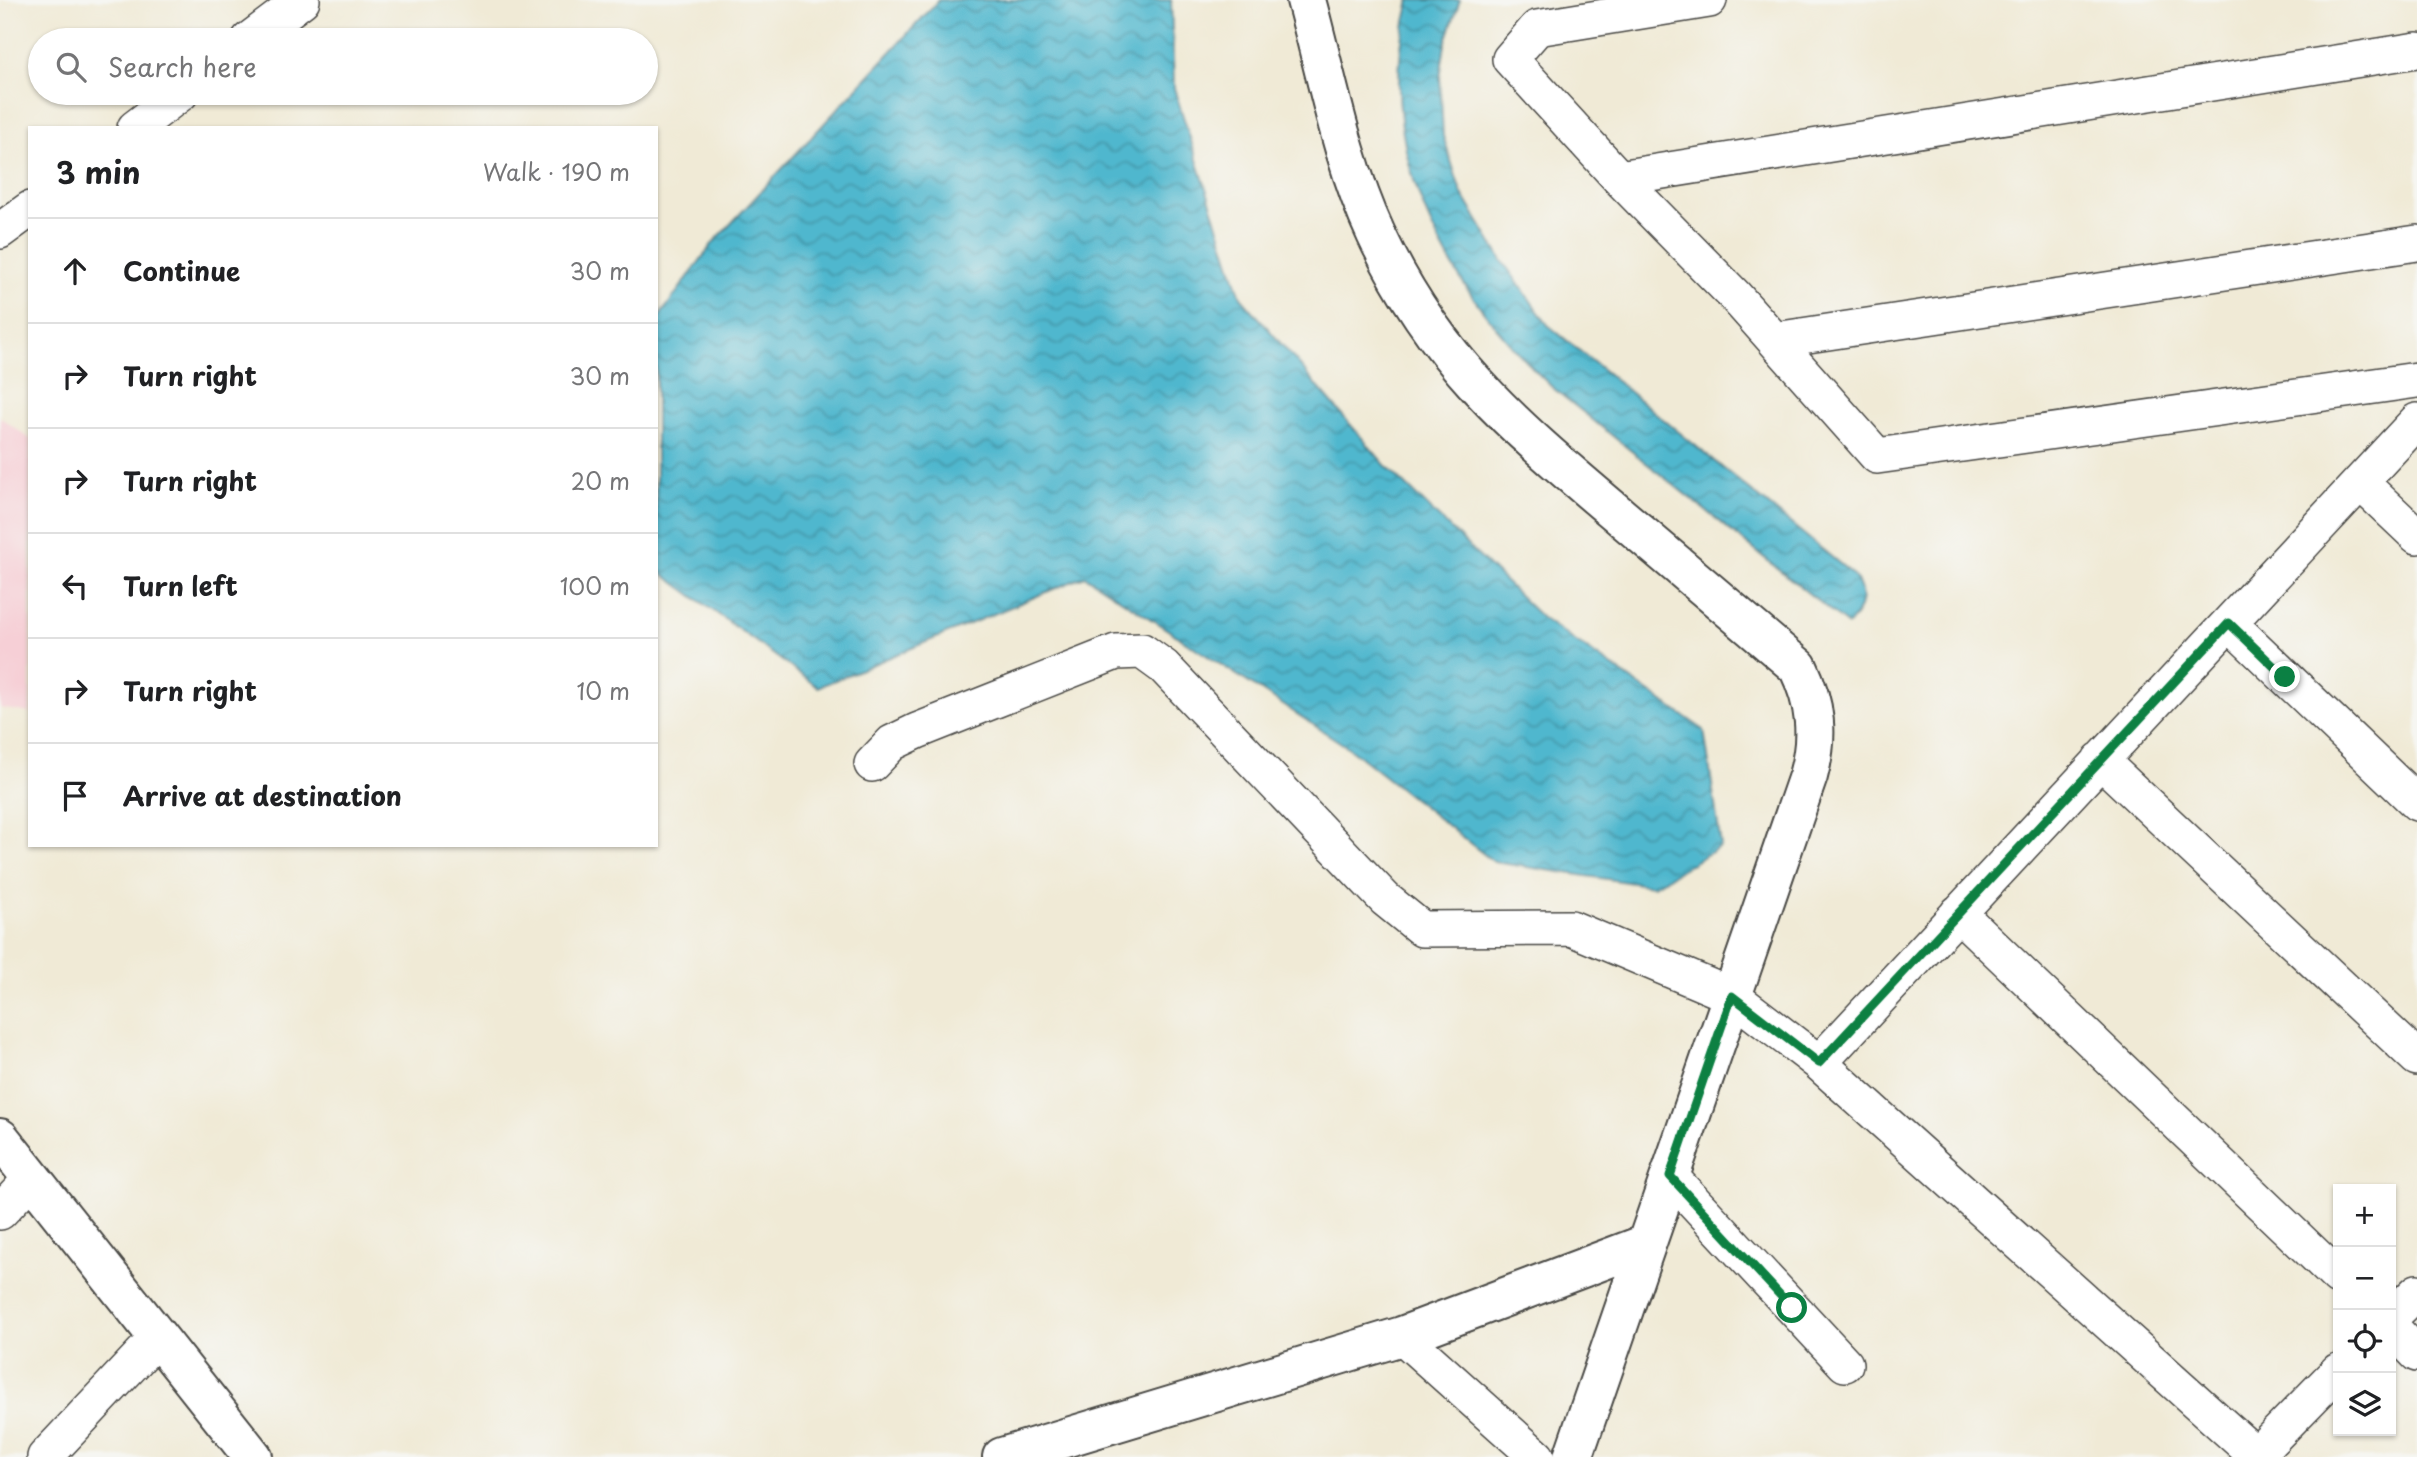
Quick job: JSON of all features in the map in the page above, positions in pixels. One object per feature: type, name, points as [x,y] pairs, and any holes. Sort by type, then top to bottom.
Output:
[{"type":"street","points":[[265,28],[302,0]]},
{"type":"street","points":[[1306,0],[1355,179],[1375,232],[1401,282],[1437,338],[1487,399],[1519,431],[1798,667],[1807,684],[1815,722],[1813,758],[1573,1457]]},
{"type":"street","points":[[1709,0],[1537,28],[1510,59],[1619,178],[1775,340],[1877,456],[2417,380]]},
{"type":"street","points":[[1619,178],[2417,50]]},
{"type":"street","points":[[138,126],[165,105]]},
{"type":"street","points":[[0,231],[28,210]]},
{"type":"street","points":[[1775,340],[2417,243]]},
{"type":"street","points":[[1819,1063],[2417,421]]},
{"type":"street","points":[[2360,482],[2417,536]]},
{"type":"street","points":[[2229,623],[2417,803]]},
{"type":"street","points":[[872,764],[892,743],[917,731],[1116,652],[1142,651],[1164,667],[1385,899],[1422,929],[1571,928],[1732,996],[1819,1063],[2257,1456],[2336,1373]]},
{"type":"street","points":[[2100,761],[2417,1058]]},
{"type":"street","points":[[1958,913],[2333,1271]]},
{"type":"street","points":[[0,1138],[253,1457]]},
{"type":"street","points":[[1670,1176],[1844,1364]]},
{"type":"street","points":[[0,1212],[32,1178]]},
{"type":"street","points":[[1002,1457],[1402,1336],[1646,1244]]},
{"type":"street","points":[[2396,1312],[2417,1292]]},
{"type":"street","points":[[2396,1332],[2417,1354]]},
{"type":"street","points":[[1402,1336],[1537,1457]]},
{"type":"street","points":[[45,1457],[158,1337]]},
{"type":"shaded area","points":[[0,417],[28,438],[28,713],[0,708]]},
{"type":"water","points":[[939,0],[1171,0],[1174,88],[1241,297],[1385,465],[1543,619],[1704,730],[1721,846],[1653,886],[1494,862],[1349,748],[1085,576],[818,687],[658,570],[658,318],[713,243]]},
{"type":"water","points":[[1410,0],[1460,0],[1445,44],[1440,77],[1443,136],[1461,192],[1503,262],[1548,325],[1851,573],[1860,586],[1862,599],[1857,613],[1848,625],[1553,388],[1514,348],[1479,305],[1449,260],[1426,212],[1409,162],[1400,110],[1400,56]]},
{"type":"route","points":[[1792,1308],[1670,1176],[1732,996],[1819,1063],[2229,623],[2285,677]]}]
